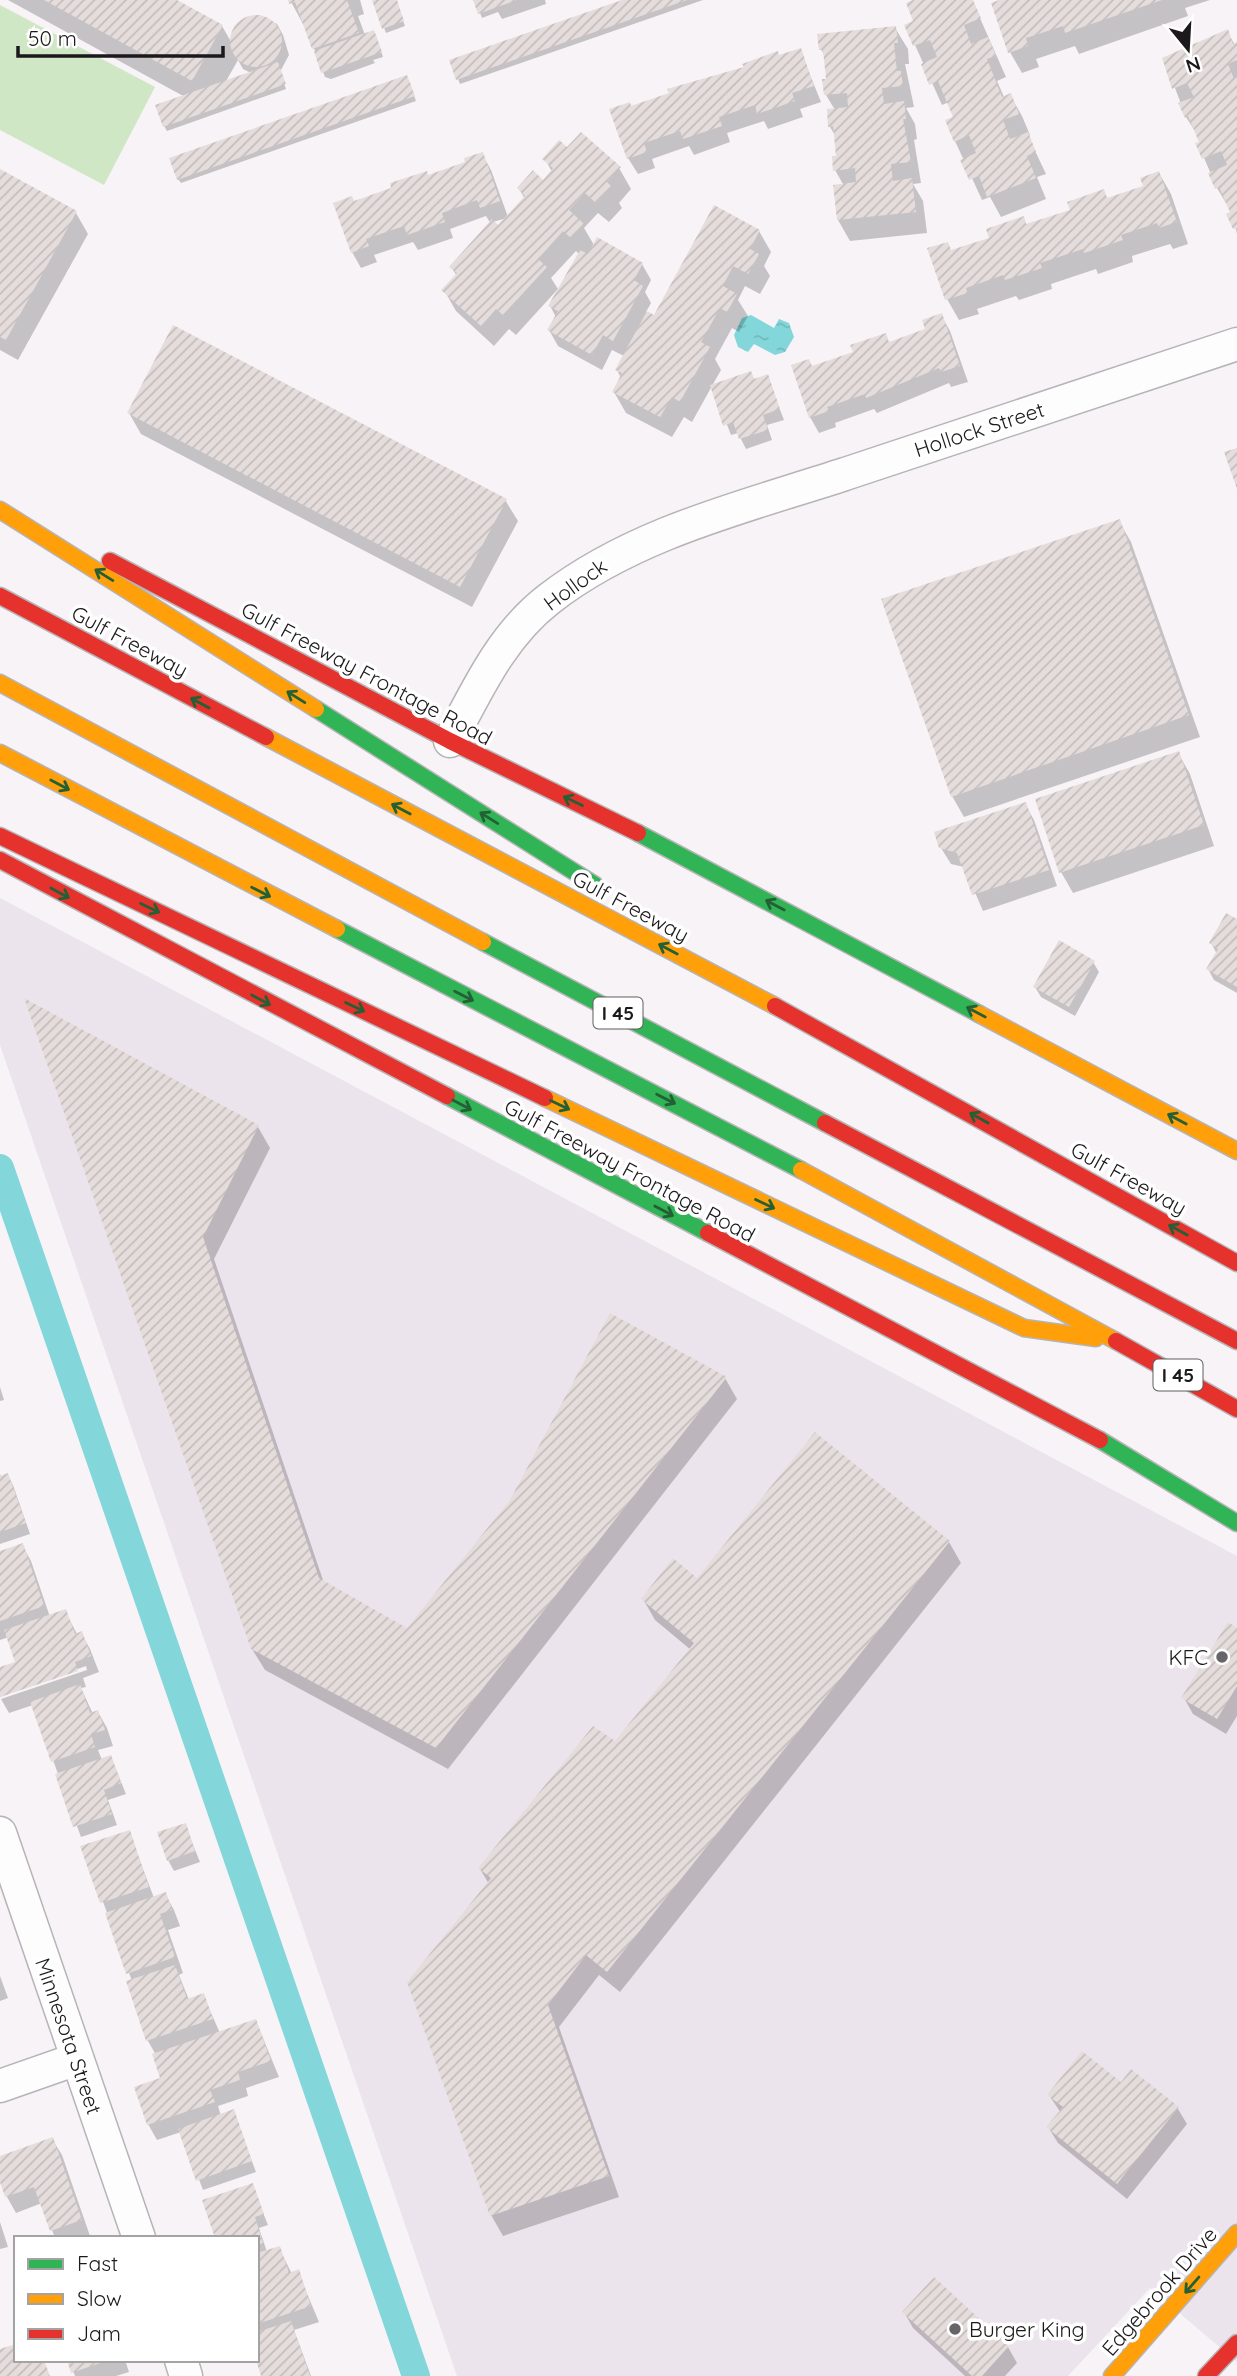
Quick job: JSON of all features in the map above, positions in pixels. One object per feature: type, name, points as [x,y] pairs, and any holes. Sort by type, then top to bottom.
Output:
[{"type":"main road","name":"Gulf Freeway Frontage Road","points":[[0,503],[450,741],[629,828],[1237,1151]]},
{"type":"main road","points":[[0,510],[613,897]]},
{"type":"main road","name":"Gulf Freeway","points":[[0,596],[836,1038],[1237,1263]]},
{"type":"main road","name":"I 45","points":[[0,683],[369,882],[1237,1341]]},
{"type":"main road","name":"I 45","points":[[0,753],[219,870],[842,1190],[1119,1341],[1237,1409]]},
{"type":"main road","points":[[0,836],[1024,1328],[1119,1341]]},
{"type":"main road","name":"Gulf Freeway Frontage Road","points":[[0,860],[1090,1435],[1237,1523]]},
{"type":"main road","points":[[660,926],[836,1038]]},
{"type":"main road","name":"Edgebrook Drive","points":[[1112,2376],[1237,2233]]},
{"type":"main road","points":[[1206,2376],[1237,2343]]},
{"type":"street","name":"Hollock Street","points":[[722,516],[1237,344]]},
{"type":"street","name":"Hollock","points":[[450,741],[492,659],[547,600],[611,557],[722,516]]},
{"type":"street","name":"Minnesota Street","points":[[0,1833],[138,2236]]},
{"type":"street","points":[[0,2086],[77,2059]]},
{"type":"shaded area","points":[[0,898],[1237,1556],[1237,2362],[1150,2288],[1068,2376],[457,2376],[0,1045]]},
{"type":"green space","points":[[0,5],[155,87],[104,185],[0,130]]},
{"type":"water","points":[[751,315],[774,328],[779,319],[789,323],[794,337],[785,352],[775,355],[754,344],[748,352],[738,347],[734,335],[742,318]]},
{"type":"building","points":[[44,0],[177,0],[223,25],[192,81]]},
{"type":"building","points":[[288,0],[347,0],[359,33],[312,49],[295,2],[289,4]]},
{"type":"building","points":[[372,0],[397,0],[404,21],[382,29]]},
{"type":"building","points":[[473,0],[517,0],[478,14]]},
{"type":"building","points":[[622,0],[687,0],[456,80],[449,60]]},
{"type":"building","points":[[913,0],[973,0],[981,18],[964,25],[971,44],[988,37],[996,56],[987,59],[1002,97],[1011,93],[1019,114],[1003,120],[1010,139],[1028,132],[1036,152],[1027,156],[1036,178],[987,197],[979,176],[969,180],[960,160],[976,153],[969,135],[954,142],[945,120],[953,117],[938,81],[929,85],[921,64],[937,57],[930,40],[913,46],[904,25],[913,21],[906,3]]},
{"type":"building","points":[[999,0],[1162,0],[1065,33],[1063,26],[1026,38],[1028,46],[1008,53],[991,3]]},
{"type":"building","points":[[256,15],[275,22],[282,41],[275,60],[256,67],[237,60],[230,41],[237,22]]},
{"type":"building","points":[[896,26],[898,43],[894,43],[897,71],[901,71],[903,86],[882,88],[884,104],[904,101],[906,119],[903,119],[911,162],[891,164],[893,181],[912,178],[916,212],[837,220],[833,185],[856,182],[855,168],[833,171],[832,156],[836,156],[833,126],[828,127],[827,109],[848,107],[847,93],[824,95],[822,79],[826,79],[823,50],[819,50],[817,34]]},
{"type":"building","points":[[1228,29],[1233,44],[1237,42],[1237,60],[1228,64],[1234,79],[1237,77],[1237,228],[1233,229],[1226,214],[1230,212],[1219,187],[1215,189],[1208,173],[1227,165],[1221,151],[1202,159],[1195,143],[1199,142],[1188,116],[1185,118],[1178,103],[1194,97],[1187,83],[1172,89],[1162,58]]},
{"type":"building","points":[[374,30],[382,52],[321,73],[314,51]]},
{"type":"building","points":[[801,48],[814,86],[792,93],[795,101],[757,114],[755,105],[719,117],[722,126],[683,139],[680,131],[644,143],[647,152],[627,159],[609,109],[630,102],[631,106],[669,93],[667,89],[744,67],[742,64],[778,51],[779,55]]},
{"type":"building","points":[[278,62],[286,84],[163,127],[155,105]]},
{"type":"building","points":[[407,75],[415,96],[177,180],[169,158]]},
{"type":"building","points":[[581,132],[621,167],[607,182],[611,186],[596,203],[585,193],[569,210],[584,224],[571,238],[563,231],[538,259],[547,267],[503,315],[496,309],[481,326],[441,290],[457,273],[449,267],[492,219],[498,225],[525,196],[517,188],[533,170],[543,180],[553,168],[542,159],[559,140],[567,147]]},
{"type":"building","points":[[483,152],[500,201],[480,208],[477,200],[442,213],[445,222],[407,235],[404,226],[366,239],[369,246],[351,253],[333,203],[352,196],[354,201],[391,188],[390,183],[427,171],[428,175],[465,162],[464,158]]},
{"type":"building","points":[[0,169],[77,211],[6,340],[0,337]]},
{"type":"building","points":[[1159,171],[1177,222],[1159,228],[1157,223],[1121,235],[1123,240],[1084,253],[1083,249],[1040,263],[1042,268],[1005,280],[1003,275],[966,288],[968,293],[945,300],[927,248],[948,242],[951,250],[989,238],[986,229],[1024,216],[1026,224],[1070,210],[1067,202],[1104,189],[1107,198],[1143,186],[1140,178]]},
{"type":"building","points":[[714,205],[760,230],[750,249],[759,254],[748,274],[733,266],[723,286],[737,294],[727,312],[720,308],[701,342],[710,347],[680,402],[672,397],[660,417],[612,392],[622,373],[615,370],[647,311],[654,315]]},
{"type":"building","points":[[597,237],[643,263],[634,280],[643,286],[613,341],[603,335],[592,355],[547,330],[558,311],[548,306],[580,250],[588,254]]},
{"type":"building","points":[[942,313],[960,366],[941,372],[939,368],[866,398],[865,394],[827,407],[829,411],[809,418],[791,365],[809,359],[812,366],[853,352],[850,345],[886,333],[889,342],[925,329],[922,320]]},
{"type":"building","points":[[173,325],[507,499],[460,587],[127,413]]},
{"type":"building","points":[[751,371],[754,379],[768,374],[780,409],[763,415],[768,430],[739,439],[733,422],[723,426],[710,385]]},
{"type":"building","points":[[1237,448],[1237,489],[1224,452]]},
{"type":"building","points":[[1120,519],[1189,715],[951,797],[881,599]]},
{"type":"building","points":[[1179,751],[1204,825],[1059,873],[1035,799]]},
{"type":"building","points":[[1026,802],[1049,870],[972,895],[957,853],[939,848],[934,832]]},
{"type":"building","points":[[1226,913],[1237,919],[1237,987],[1206,969],[1218,949],[1209,943]]},
{"type":"building","points":[[1059,940],[1095,961],[1069,1007],[1033,987]]},
{"type":"building","points":[[24,998],[259,1125],[203,1237],[319,1578],[407,1628],[510,1500],[610,1313],[727,1377],[436,1748],[251,1649]]},
{"type":"building","points":[[815,1432],[950,1541],[607,1972],[586,1955],[548,2005],[609,2176],[490,2216],[407,1982],[491,1878],[478,1868],[593,1726],[615,1741],[694,1643],[641,1599],[673,1558],[697,1578]]},
{"type":"building","points":[[8,1473],[26,1523],[0,1532],[0,1476]]},
{"type":"building","points":[[23,1543],[44,1606],[0,1621],[0,1551]]},
{"type":"building","points":[[66,1609],[75,1634],[82,1631],[91,1656],[75,1662],[78,1671],[0,1697],[0,1667],[15,1662],[4,1630]]},
{"type":"building","name":"KFC","points":[[1228,1622],[1237,1628],[1237,1686],[1217,1719],[1181,1698]]},
{"type":"building","points":[[80,1684],[90,1713],[98,1710],[105,1730],[91,1734],[95,1747],[51,1762],[30,1702]]},
{"type":"building","points":[[111,1755],[121,1783],[104,1790],[112,1814],[73,1827],[55,1774]]},
{"type":"building","points":[[186,1823],[195,1851],[167,1861],[157,1832]]},
{"type":"building","points":[[130,1830],[149,1887],[100,1903],[80,1846]]},
{"type":"building","points":[[166,1892],[172,1910],[160,1914],[175,1957],[126,1974],[105,1913]]},
{"type":"building","points":[[175,1965],[187,1999],[204,1993],[213,2019],[146,2041],[126,1981]]},
{"type":"building","points":[[256,2019],[271,2061],[238,2072],[240,2080],[210,2090],[215,2102],[147,2125],[134,2087],[160,2078],[152,2054]]},
{"type":"building","points":[[1082,2051],[1121,2082],[1131,2069],[1179,2107],[1117,2184],[1046,2127],[1063,2107],[1047,2095]]},
{"type":"building","points":[[234,2109],[252,2161],[196,2181],[178,2129]]},
{"type":"building","points":[[53,2137],[82,2220],[50,2231],[34,2187],[5,2197],[0,2182],[0,2156]]},
{"type":"building","points":[[253,2183],[264,2214],[255,2217],[263,2243],[259,2244],[259,2236],[214,2236],[202,2200]]},
{"type":"building","points":[[280,2246],[289,2273],[299,2269],[311,2306],[259,2323],[259,2252]]},
{"type":"building","name":"Burger King","points":[[934,2277],[1009,2346],[982,2376],[972,2376],[902,2312]]},
{"type":"building","points":[[291,2321],[310,2376],[261,2376],[257,2362],[259,2362],[259,2331]]},
{"type":"building","points":[[14,2345],[14,2362],[45,2362],[50,2376],[0,2376],[0,2349]]},
{"type":"building","points":[[68,2362],[103,2362],[71,2373]]},
{"type":"waterway","points":[[0,1168],[416,2376]]},
{"type":"traffic: fast","points":[[316,709],[595,885]]},
{"type":"traffic: fast","points":[[638,833],[979,1014]]},
{"type":"traffic: fast","points":[[337,929],[801,1170]]},
{"type":"traffic: fast","points":[[483,942],[825,1123]]},
{"type":"traffic: fast","points":[[447,1096],[708,1233]]},
{"type":"traffic: fast","points":[[1100,1440],[1237,1523]]},
{"type":"traffic: slow","points":[[0,510],[316,709]]},
{"type":"traffic: slow","points":[[0,683],[483,942]]},
{"type":"traffic: slow","points":[[266,737],[775,1006]]},
{"type":"traffic: slow","points":[[0,753],[337,929]]},
{"type":"traffic: slow","points":[[979,1014],[1237,1151]]},
{"type":"traffic: slow","points":[[545,1098],[1024,1328],[1096,1338]]},
{"type":"traffic: slow","points":[[801,1170],[1116,1341]]},
{"type":"traffic: slow","points":[[1112,2376],[1237,2233]]},
{"type":"traffic: jam","points":[[110,561],[450,741],[638,833]]},
{"type":"traffic: jam","points":[[0,596],[266,737]]},
{"type":"traffic: jam","points":[[0,836],[545,1098]]},
{"type":"traffic: jam","points":[[0,860],[447,1096]]},
{"type":"traffic: jam","points":[[775,1006],[1237,1263]]},
{"type":"traffic: jam","points":[[825,1123],[1237,1341]]},
{"type":"traffic: jam","points":[[708,1233],[1100,1440]]},
{"type":"traffic: jam","points":[[1116,1341],[1237,1409]]},
{"type":"traffic: jam","points":[[1206,2376],[1237,2343]]},
{"type":"place","name":"KFC","points":[[1222,1657]]},
{"type":"place","name":"Burger King","points":[[955,2329]]}]
